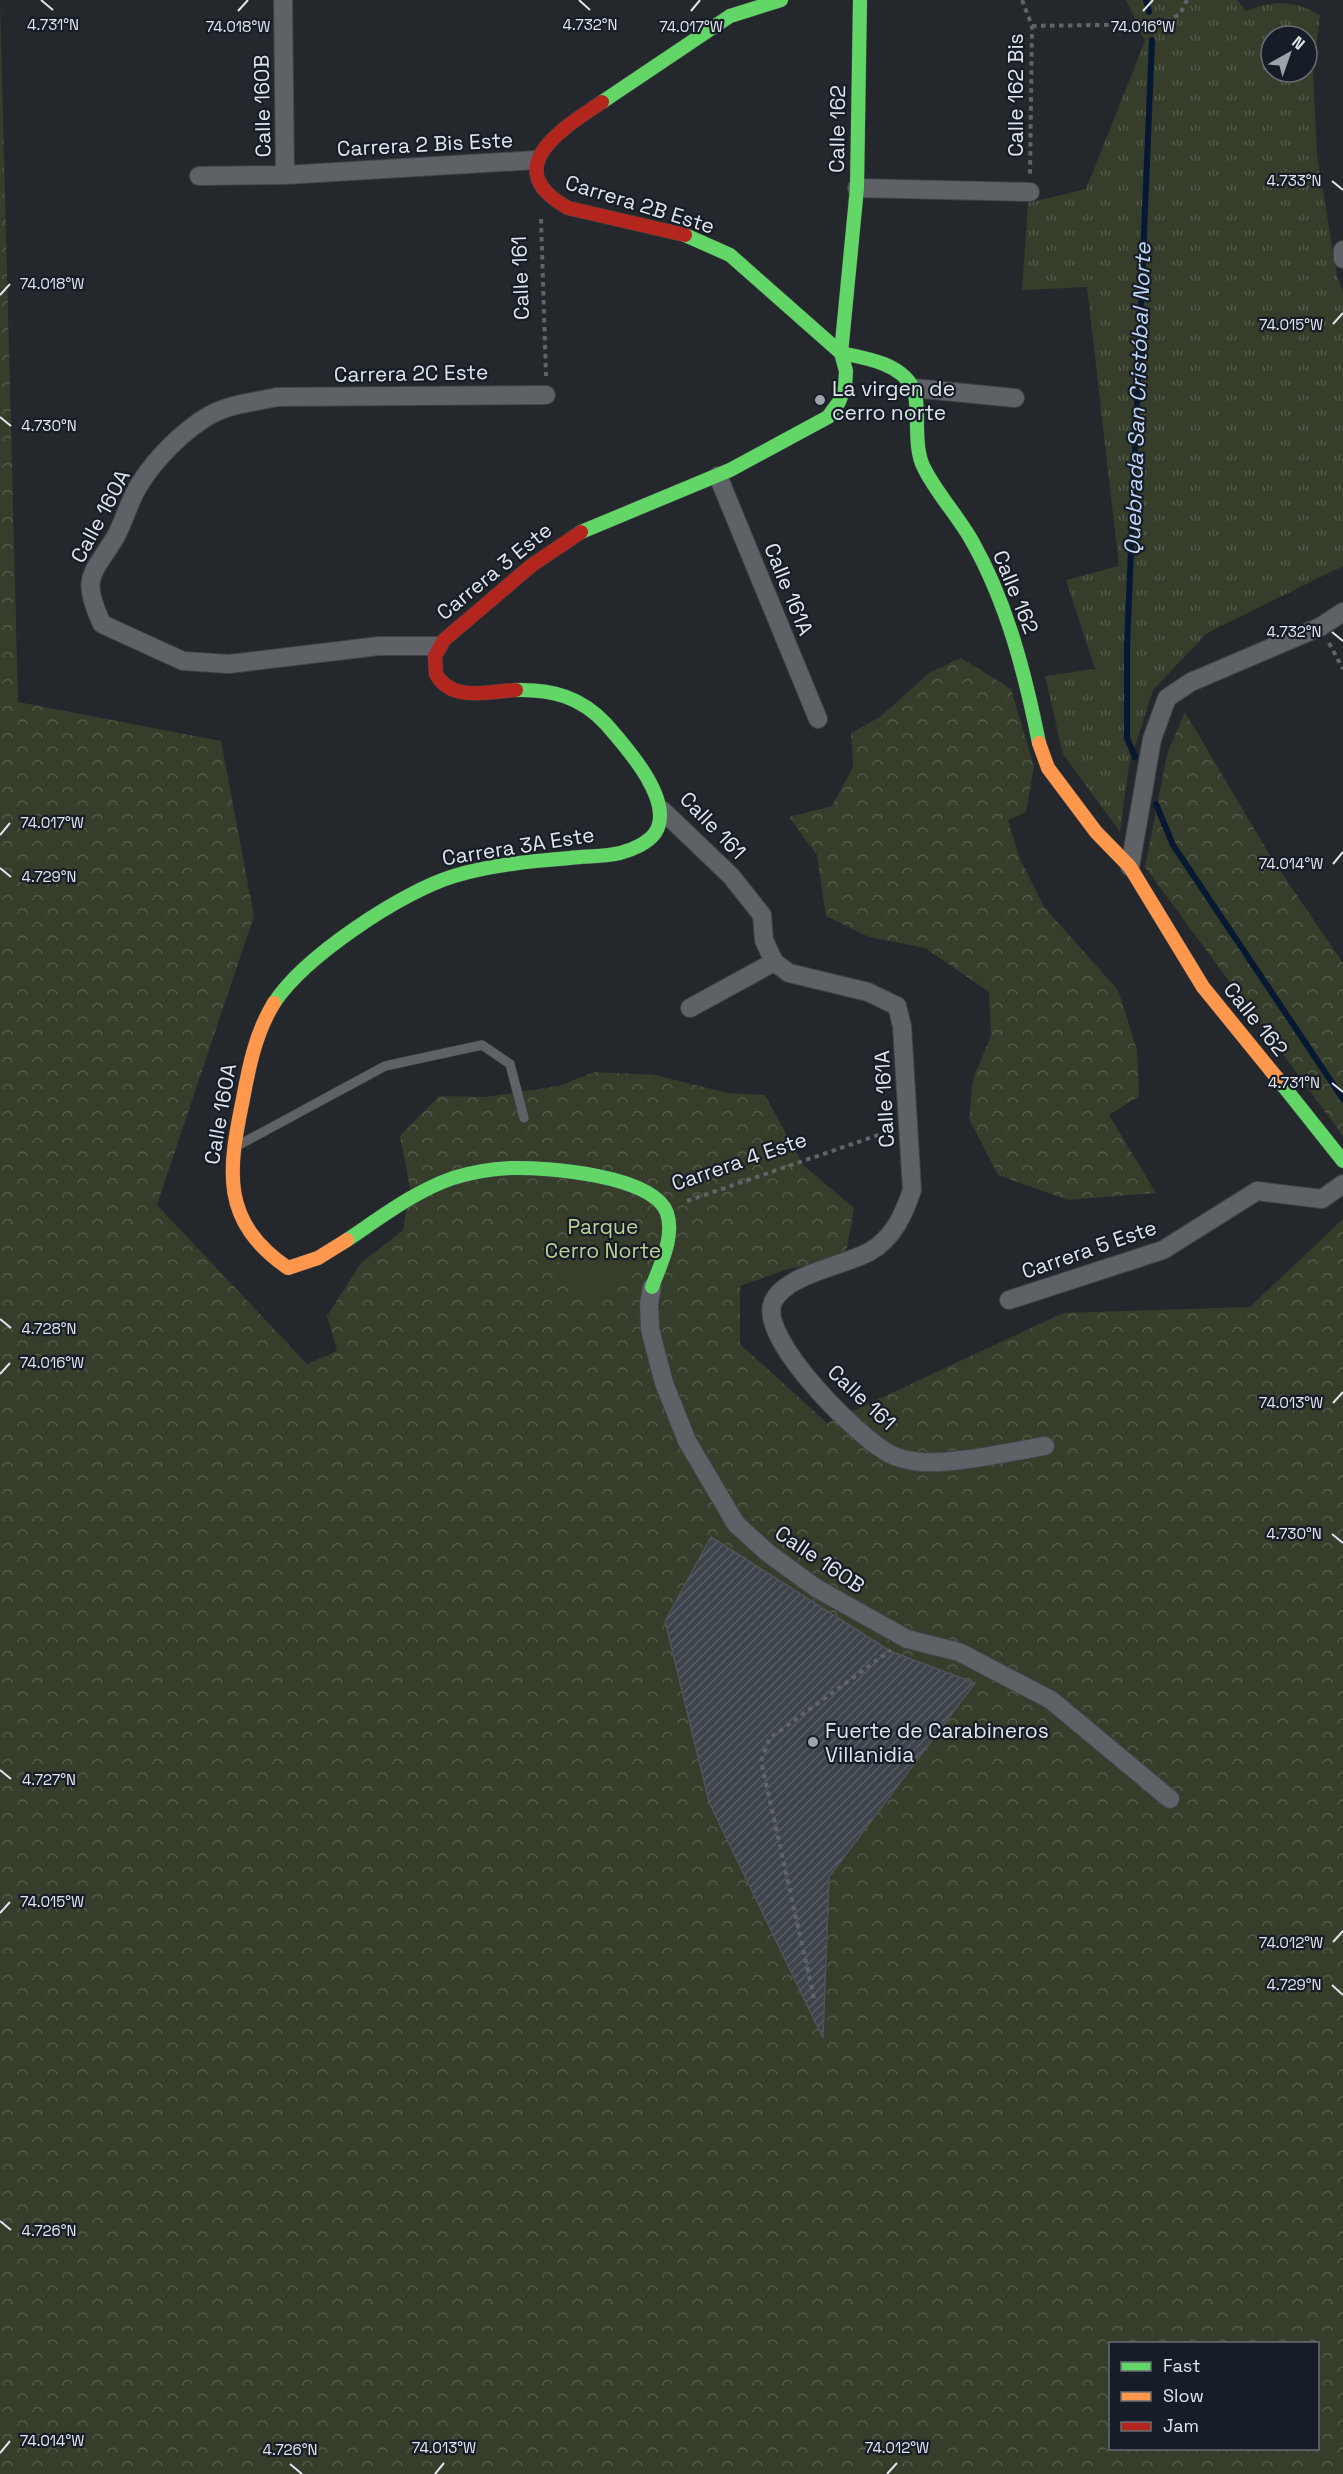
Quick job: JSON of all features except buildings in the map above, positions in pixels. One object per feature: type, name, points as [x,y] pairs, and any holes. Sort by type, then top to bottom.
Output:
[{"type":"street","name":"Calle 160B","points":[[283,0],[285,175]]},
{"type":"street","points":[[727,0],[747,10]]},
{"type":"street","name":"Carrera 2 Bis Este","points":[[199,176],[285,175],[537,160],[546,141],[560,130],[730,16],[781,0]]},
{"type":"street","name":"Calle 162","points":[[841,353],[857,188],[860,0]]},
{"type":"street","points":[[537,160],[539,185]]},
{"type":"street","name":"Carrera 2B Este","points":[[539,185],[553,202],[568,208],[691,237],[730,255],[841,353]]},
{"type":"street","points":[[857,188],[1030,192]]},
{"type":"street","points":[[1343,250],[1343,259]]},
{"type":"street","points":[[841,353],[875,360],[898,372],[913,388],[1015,398]]},
{"type":"street","name":"Carrera 3 Este","points":[[102,624],[183,661],[229,664],[379,646],[438,646],[548,553],[575,535],[718,476],[828,417],[840,404],[847,386],[847,369],[841,353]]},
{"type":"street","name":"Calle 162","points":[[913,388],[918,448],[923,466],[972,541],[999,599],[1024,668],[1039,742],[1048,768],[1096,832],[1130,867],[1203,987],[1343,1161]]},
{"type":"street","name":"Carrera 2C Este","points":[[276,397],[546,394]]},
{"type":"street","name":"Calle 160A","points":[[102,624],[90,598],[92,571],[116,536],[140,483],[170,447],[211,415],[241,404],[276,397]]},
{"type":"street","name":"Calle 161A","points":[[718,476],[818,719]]},
{"type":"street","points":[[1130,867],[1152,739],[1167,698],[1191,682],[1320,627],[1343,612]]},
{"type":"street","name":"Calle 161","points":[[438,646],[434,658],[438,678],[446,687],[460,693],[536,689],[559,693],[579,702],[598,716],[646,774],[659,795],[662,810],[731,876],[762,915],[765,940],[774,962]]},
{"type":"street","name":"Carrera 3A Este","points":[[308,963],[407,896],[434,883],[466,873],[638,848],[652,838],[662,810]]},
{"type":"street","points":[[690,1008],[774,962]]},
{"type":"street","name":"Calle 161A","points":[[774,962],[789,973],[868,992],[897,1006],[902,1026],[912,1190],[904,1214],[889,1236],[870,1252],[788,1285],[773,1302],[772,1315],[776,1331]]},
{"type":"street","name":"Calle 160A","points":[[288,1268],[265,1252],[251,1236],[238,1209],[231,1178],[232,1149],[257,1041],[268,1014],[288,983],[308,963]]},
{"type":"street","name":"Carrera 4 Este","points":[[288,1268],[313,1261],[426,1191],[470,1174],[502,1169],[562,1171],[601,1177],[645,1190],[666,1208]]},
{"type":"street","name":"Carrera 5 Este","points":[[1009,1300],[1163,1250],[1257,1191],[1322,1199],[1343,1184]]},
{"type":"street","name":"Calle 160B","points":[[666,1208],[672,1220],[670,1237],[652,1287],[649,1304],[650,1329],[664,1383],[687,1441],[736,1524],[768,1553],[816,1588],[907,1639],[959,1652],[1051,1700],[1170,1799]]},
{"type":"street","name":"Calle 161","points":[[776,1331],[800,1369],[821,1392],[857,1429],[891,1455],[917,1462],[953,1460],[1045,1446]]},
{"type":"lane","points":[[232,1149],[385,1066],[482,1045],[510,1064],[524,1118]]},
{"type":"path","name":"Calle 162 Bis","points":[[1022,0],[1032,26],[1030,192]]},
{"type":"path","points":[[1032,26],[1162,24],[1180,14],[1187,0]]},
{"type":"path","name":"Calle 161","points":[[539,185],[546,394]]},
{"type":"path","points":[[1320,627],[1343,669]]},
{"type":"path","name":"Carrera 4 Este","points":[[666,1208],[909,1125]]},
{"type":"path","points":[[814,1998],[761,1761],[770,1738],[907,1639]]},
{"type":"green space","name":"Parque Cerro Norte","points":[[0,0],[18,702],[221,741],[254,916],[157,1205],[307,1364],[337,1351],[327,1316],[361,1263],[403,1230],[410,1188],[400,1136],[439,1096],[486,1097],[559,1086],[594,1072],[655,1075],[728,1093],[765,1095],[803,1165],[854,1208],[845,1259],[788,1269],[740,1286],[740,1344],[827,1423],[1063,1313],[1250,1307],[1343,1219],[1343,2474],[0,2474]]},
{"type":"green space","points":[[1126,0],[1237,0],[1246,11],[1274,3],[1283,3],[1301,6],[1320,15],[1319,24],[1259,24],[1259,84],[1314,84],[1317,154],[1337,276],[1343,293],[1343,566],[1207,633],[1153,690],[1129,765],[1120,832],[1063,754],[1045,676],[1095,669],[1066,580],[1119,566],[1087,287],[1022,290],[1028,203],[1086,189],[1145,41]]},
{"type":"green space","points":[[961,658],[1011,689],[1034,767],[1026,812],[1008,820],[1020,859],[1044,907],[1118,990],[1137,1050],[1139,1096],[1109,1115],[1156,1193],[1068,1200],[998,1175],[969,1119],[973,1079],[991,1036],[989,992],[925,948],[869,937],[826,916],[817,855],[789,817],[832,806],[853,767],[851,733],[880,717],[929,673]]},
{"type":"green space","points":[[1185,712],[1272,859],[1343,963],[1343,1136],[1145,867],[1167,754]]},
{"type":"green space","name":"Parque Cerro Norte","points":[[617,1209],[649,1252],[587,1299],[555,1257]]},
{"type":"waterway","name":"Quebrada San Cristóbal Norte","points":[[1146,0],[1149,12]]},
{"type":"waterway","name":"Quebrada San Cristóbal Norte","points":[[1135,757],[1127,738],[1127,646],[1152,40]]},
{"type":"waterway","name":"Quebrada San Cristóbal Norte","points":[[1156,804],[1173,845],[1343,1099]]},
{"type":"traffic: fast","points":[[602,102],[730,16],[781,0]]},
{"type":"traffic: fast","points":[[841,353],[857,188],[860,0]]},
{"type":"traffic: fast","points":[[581,532],[730,470],[828,417],[839,402],[845,387],[846,371],[841,353],[730,255],[685,235]]},
{"type":"traffic: fast","points":[[841,353],[891,367],[900,373],[913,388],[920,459],[935,487],[972,541],[995,589],[1021,665],[1039,743]]},
{"type":"traffic: fast","points":[[274,1003],[307,966],[355,928],[432,884],[468,872],[497,866],[620,853],[639,846],[655,833],[660,820],[659,806],[654,791],[636,760],[606,724],[586,707],[565,696],[542,691],[516,690]]},
{"type":"traffic: fast","points":[[1277,1078],[1343,1161]]},
{"type":"traffic: fast","points":[[347,1240],[411,1198],[453,1178],[482,1171],[511,1168],[572,1172],[621,1182],[642,1190],[658,1200],[667,1213],[669,1232],[652,1287]]},
{"type":"traffic: slow","points":[[1039,743],[1048,768],[1096,832],[1130,867],[1203,987],[1277,1078]]},
{"type":"traffic: slow","points":[[274,1003],[262,1026],[254,1050],[234,1149],[234,1193],[240,1213],[250,1232],[266,1250],[288,1268],[318,1258],[347,1240]]},
{"type":"traffic: jam","points":[[602,102],[570,124],[543,150],[537,164],[538,178],[547,193],[568,208],[685,235]]},
{"type":"traffic: jam","points":[[516,690],[472,693],[451,689],[436,674],[435,656],[444,640],[532,565],[581,532]]},
{"type":"place","name":"La virgen de cerro norte","points":[[820,400]]},
{"type":"place","name":"Fuerte de Carabineros Villanidia","points":[[813,1742]]}]
